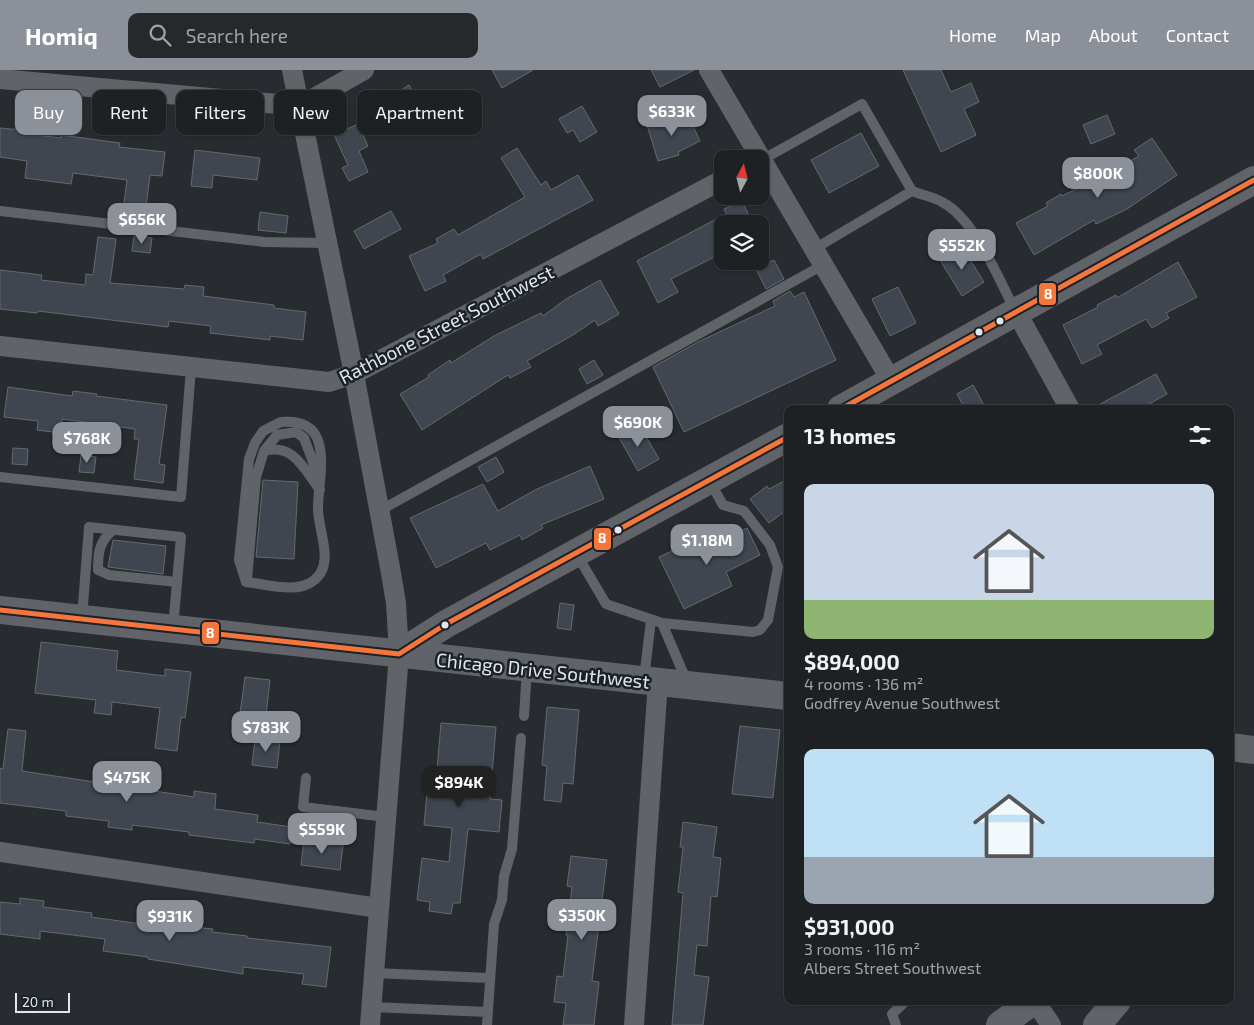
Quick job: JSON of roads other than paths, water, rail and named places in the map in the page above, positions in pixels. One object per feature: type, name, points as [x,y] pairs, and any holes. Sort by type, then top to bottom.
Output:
[{"type":"main road","points":[[849,405],[1254,180]]},
{"type":"main road","points":[[399,654],[446,624],[784,440]]},
{"type":"main road","name":"Chicago Drive Southwest","points":[[0,610],[784,696]]},
{"type":"main road","points":[[1234,748],[1254,750]]},
{"type":"main road","points":[[1000,1025],[1028,1005]]},
{"type":"main road","points":[[1097,1025],[1114,1005]]},
{"type":"street","points":[[292,70],[296,90]]},
{"type":"street","points":[[328,90],[364,70]]},
{"type":"street","points":[[709,70],[755,150]]},
{"type":"street","points":[[0,79],[274,104]]},
{"type":"street","points":[[306,135],[354,374],[396,603],[399,654],[371,1016]]},
{"type":"street","points":[[769,173],[892,382]]},
{"type":"street","name":"Rathbone Street Southwest","points":[[0,346],[321,382],[338,380],[354,374],[714,184]]},
{"type":"street","points":[[1017,313],[1068,405]]},
{"type":"street","points":[[634,1025],[651,682]]},
{"type":"street","points":[[0,852],[379,908]]},
{"type":"street","points":[[1037,1005],[1051,1025]]},
{"type":"lane","points":[[769,156],[862,104],[912,191],[941,202],[965,222],[980,244],[1017,313]]},
{"type":"lane","points":[[379,511],[819,257],[912,191]]},
{"type":"lane","points":[[0,211],[265,242],[326,243]]},
{"type":"lane","points":[[0,477],[181,497],[191,368]]},
{"type":"lane","points":[[288,422],[309,428],[320,445],[318,516],[324,557],[319,576],[301,587],[246,582],[238,560],[245,482],[252,450],[263,431],[273,424],[288,422]]},
{"type":"lane","points":[[246,582],[256,477],[264,451],[277,435],[286,432],[296,432],[304,438],[320,485]]},
{"type":"lane","points":[[264,451],[280,448],[291,453],[320,485]]},
{"type":"lane","points":[[576,552],[606,604],[662,623],[753,632],[760,630],[768,620],[778,567],[770,545],[744,511],[723,505],[709,480]]},
{"type":"lane","points":[[82,619],[89,527],[181,538],[173,629]]},
{"type":"lane","points":[[113,530],[102,539],[98,552],[98,570],[108,575],[177,582]]},
{"type":"lane","points":[[651,620],[651,682]]},
{"type":"lane","points":[[662,623],[682,667],[688,686]]},
{"type":"lane","points":[[524,716],[527,668]]},
{"type":"lane","points":[[487,1025],[494,924],[502,900],[504,876],[513,841],[522,738]]},
{"type":"lane","points":[[306,778],[302,807],[386,816]]},
{"type":"lane","points":[[374,972],[490,978]]},
{"type":"lane","points":[[896,1025],[892,1014],[902,1005]]},
{"type":"lane","points":[[371,1016],[488,1012]]}]
